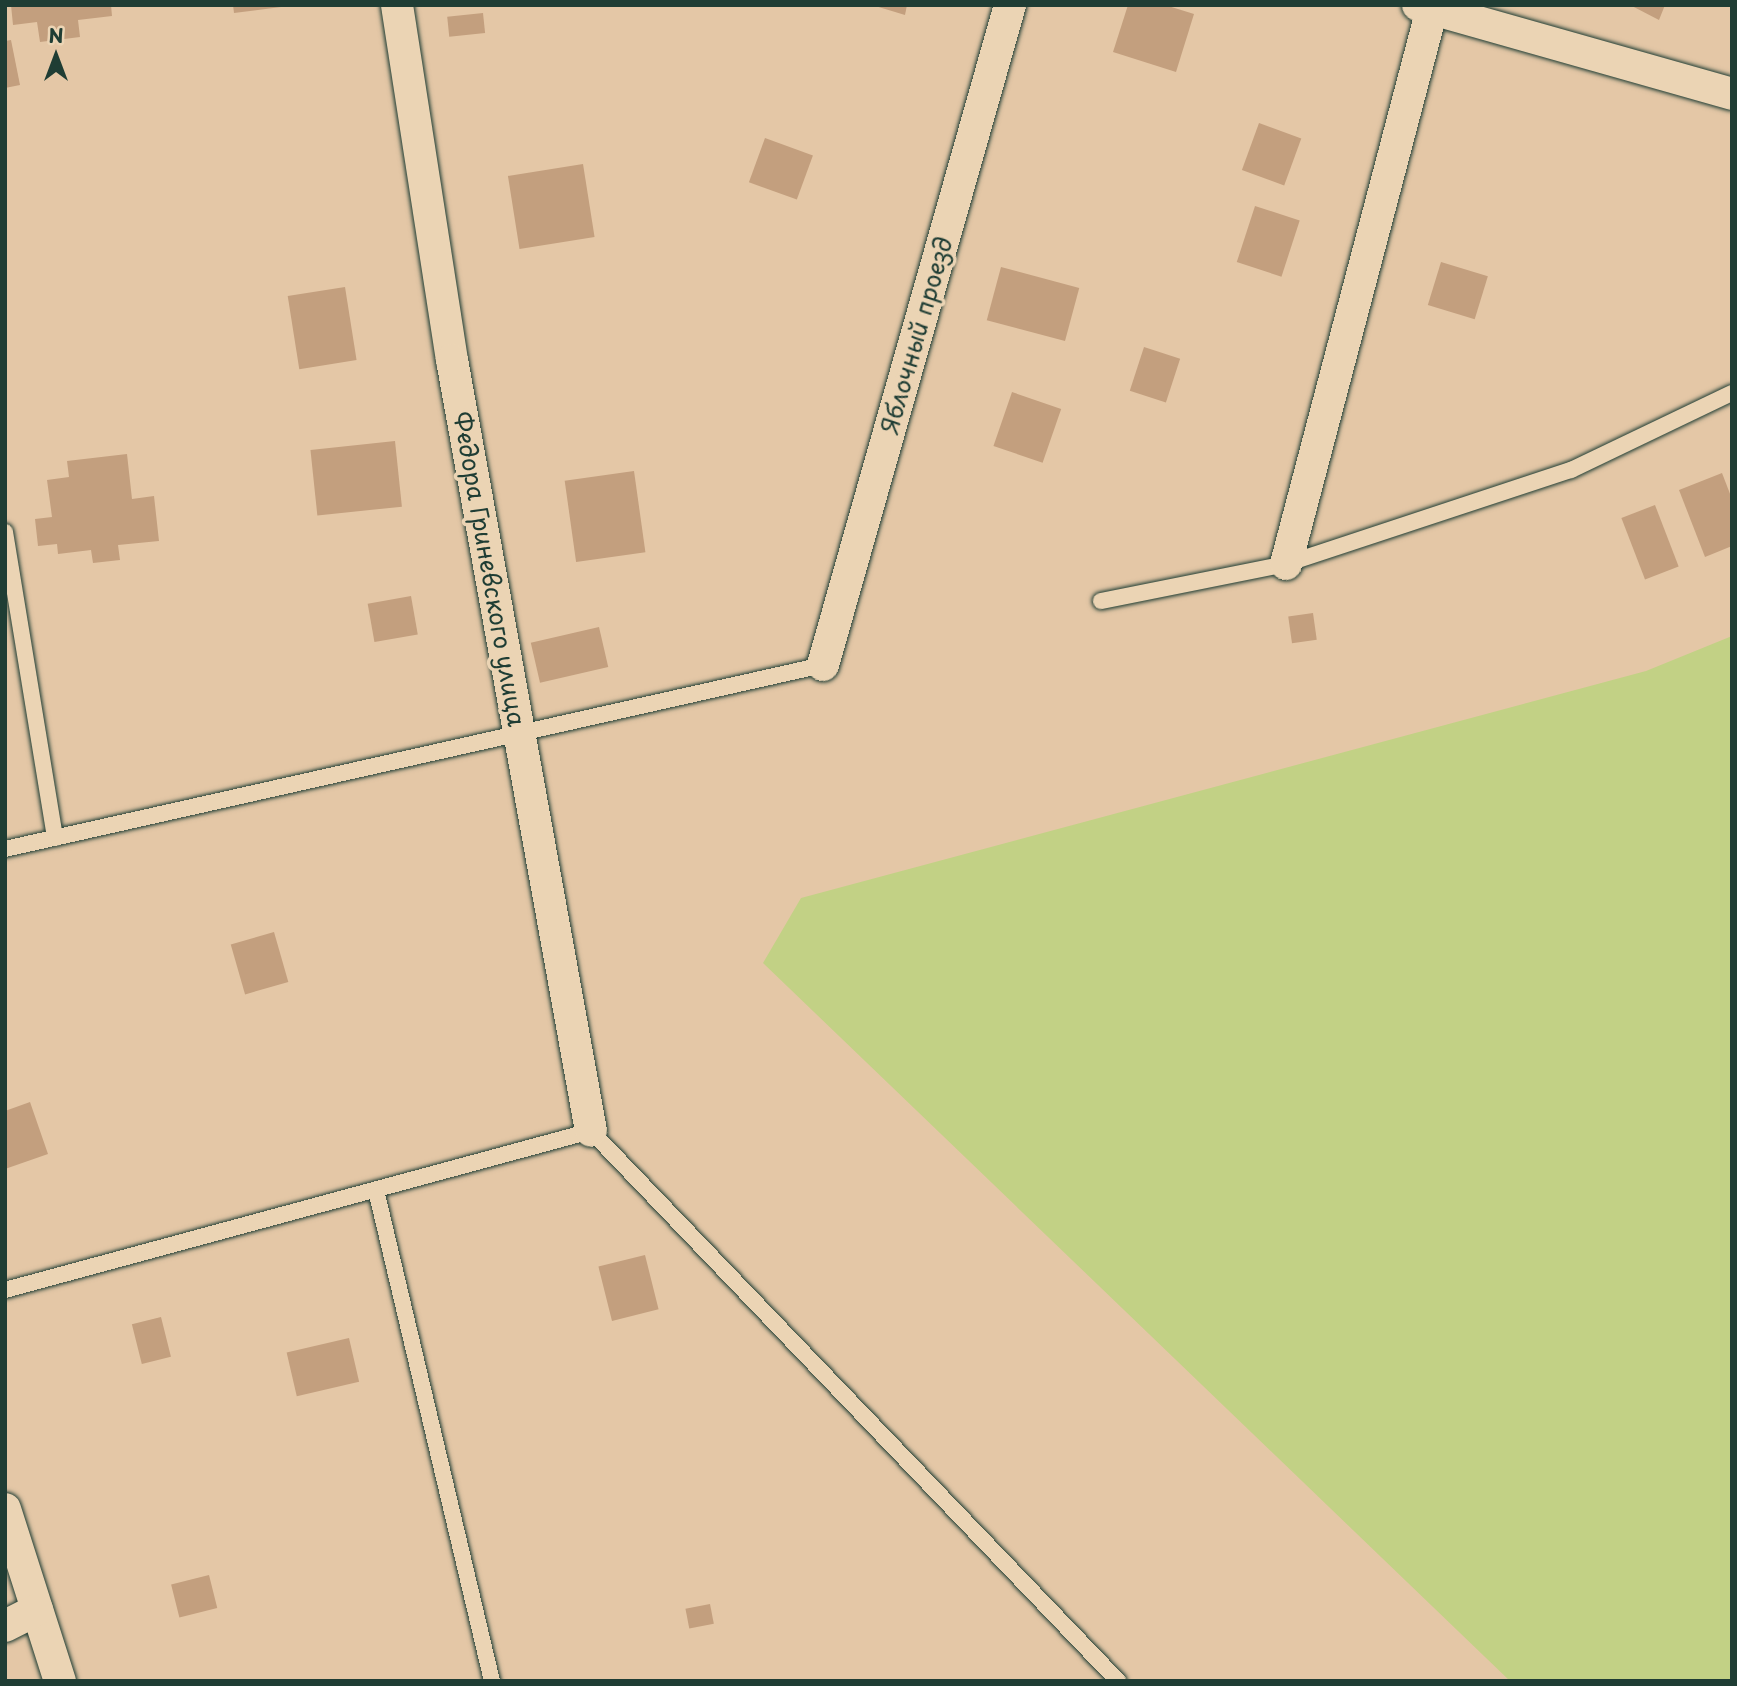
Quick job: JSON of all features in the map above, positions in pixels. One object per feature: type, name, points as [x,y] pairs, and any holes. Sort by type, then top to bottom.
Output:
[{"type":"street","name":"Федора Гриневского улица","points":[[397,5],[452,360],[591,1131]]},
{"type":"street","name":"Яблочный проезд","points":[[823,665],[1010,5]]},
{"type":"street","points":[[1286,564],[1425,7],[1732,94]]},
{"type":"street","points":[[5,1509],[60,1681]]},
{"type":"street","points":[[5,1626],[37,1610]]},
{"type":"lane","points":[[1101,601],[1286,564],[1571,470],[1732,393]]},
{"type":"lane","points":[[5,532],[55,838]]},
{"type":"lane","points":[[5,849],[519,731],[823,665]]},
{"type":"lane","points":[[5,1290],[591,1131],[1118,1681]]},
{"type":"lane","points":[[376,1190],[492,1681]]},
{"type":"green space","points":[[1732,636],[1732,1681],[1510,1681],[763,963],[801,898],[1646,671]]},
{"type":"building","points":[[11,5],[111,5],[112,16],[78,20],[80,37],[40,42],[37,22],[13,25]]},
{"type":"building","points":[[233,5],[281,5],[281,7],[234,13]]},
{"type":"building","points":[[872,5],[907,5],[905,15]]},
{"type":"building","points":[[1128,5],[1165,5],[1194,14],[1176,72],[1113,52]]},
{"type":"building","points":[[1630,5],[1665,5],[1659,20]]},
{"type":"building","points":[[483,13],[485,33],[449,37],[447,17]]},
{"type":"building","points":[[11,40],[20,85],[5,88],[5,41]]},
{"type":"building","points":[[1259,123],[1301,138],[1284,185],[1242,170]]},
{"type":"building","points":[[765,138],[813,155],[797,200],[749,182]]},
{"type":"building","points":[[583,164],[595,237],[520,249],[508,176]]},
{"type":"building","points":[[1255,206],[1300,221],[1281,277],[1237,262]]},
{"type":"building","points":[[1441,262],[1488,276],[1475,319],[1428,305]]},
{"type":"building","points":[[1001,267],[1079,288],[1065,341],[987,320]]},
{"type":"building","points":[[345,287],[357,360],[299,369],[288,296]]},
{"type":"building","points":[[1144,347],[1180,359],[1166,402],[1130,391]]},
{"type":"building","points":[[1012,392],[1061,409],[1043,463],[993,446]]},
{"type":"building","points":[[395,441],[402,507],[317,516],[310,450]]},
{"type":"building","points":[[127,454],[132,499],[154,496],[159,541],[118,545],[120,560],[93,563],[91,550],[58,554],[57,544],[38,546],[35,519],[52,517],[47,480],[69,477],[67,461]]},
{"type":"building","points":[[634,471],[645,552],[576,562],[565,481]]},
{"type":"building","points":[[1722,473],[1732,499],[1732,546],[1705,557],[1679,490]]},
{"type":"building","points":[[1655,505],[1679,567],[1645,580],[1621,518]]},
{"type":"building","points":[[411,596],[418,634],[374,642],[368,604]]},
{"type":"building","points":[[1313,613],[1317,640],[1292,643],[1288,616]]},
{"type":"building","points":[[599,627],[608,667],[540,683],[531,643]]},
{"type":"building","points":[[274,932],[288,982],[245,994],[231,944]]},
{"type":"building","points":[[30,1102],[48,1154],[5,1169],[5,1111]]},
{"type":"building","points":[[645,1255],[659,1309],[612,1321],[598,1267]]},
{"type":"building","points":[[161,1317],[171,1357],[142,1364],[132,1324]]},
{"type":"building","points":[[349,1338],[359,1382],[297,1396],[287,1352]]},
{"type":"building","points":[[209,1575],[217,1608],[179,1617],[171,1584]]},
{"type":"building","points":[[710,1604],[714,1624],[689,1628],[685,1609]]}]
